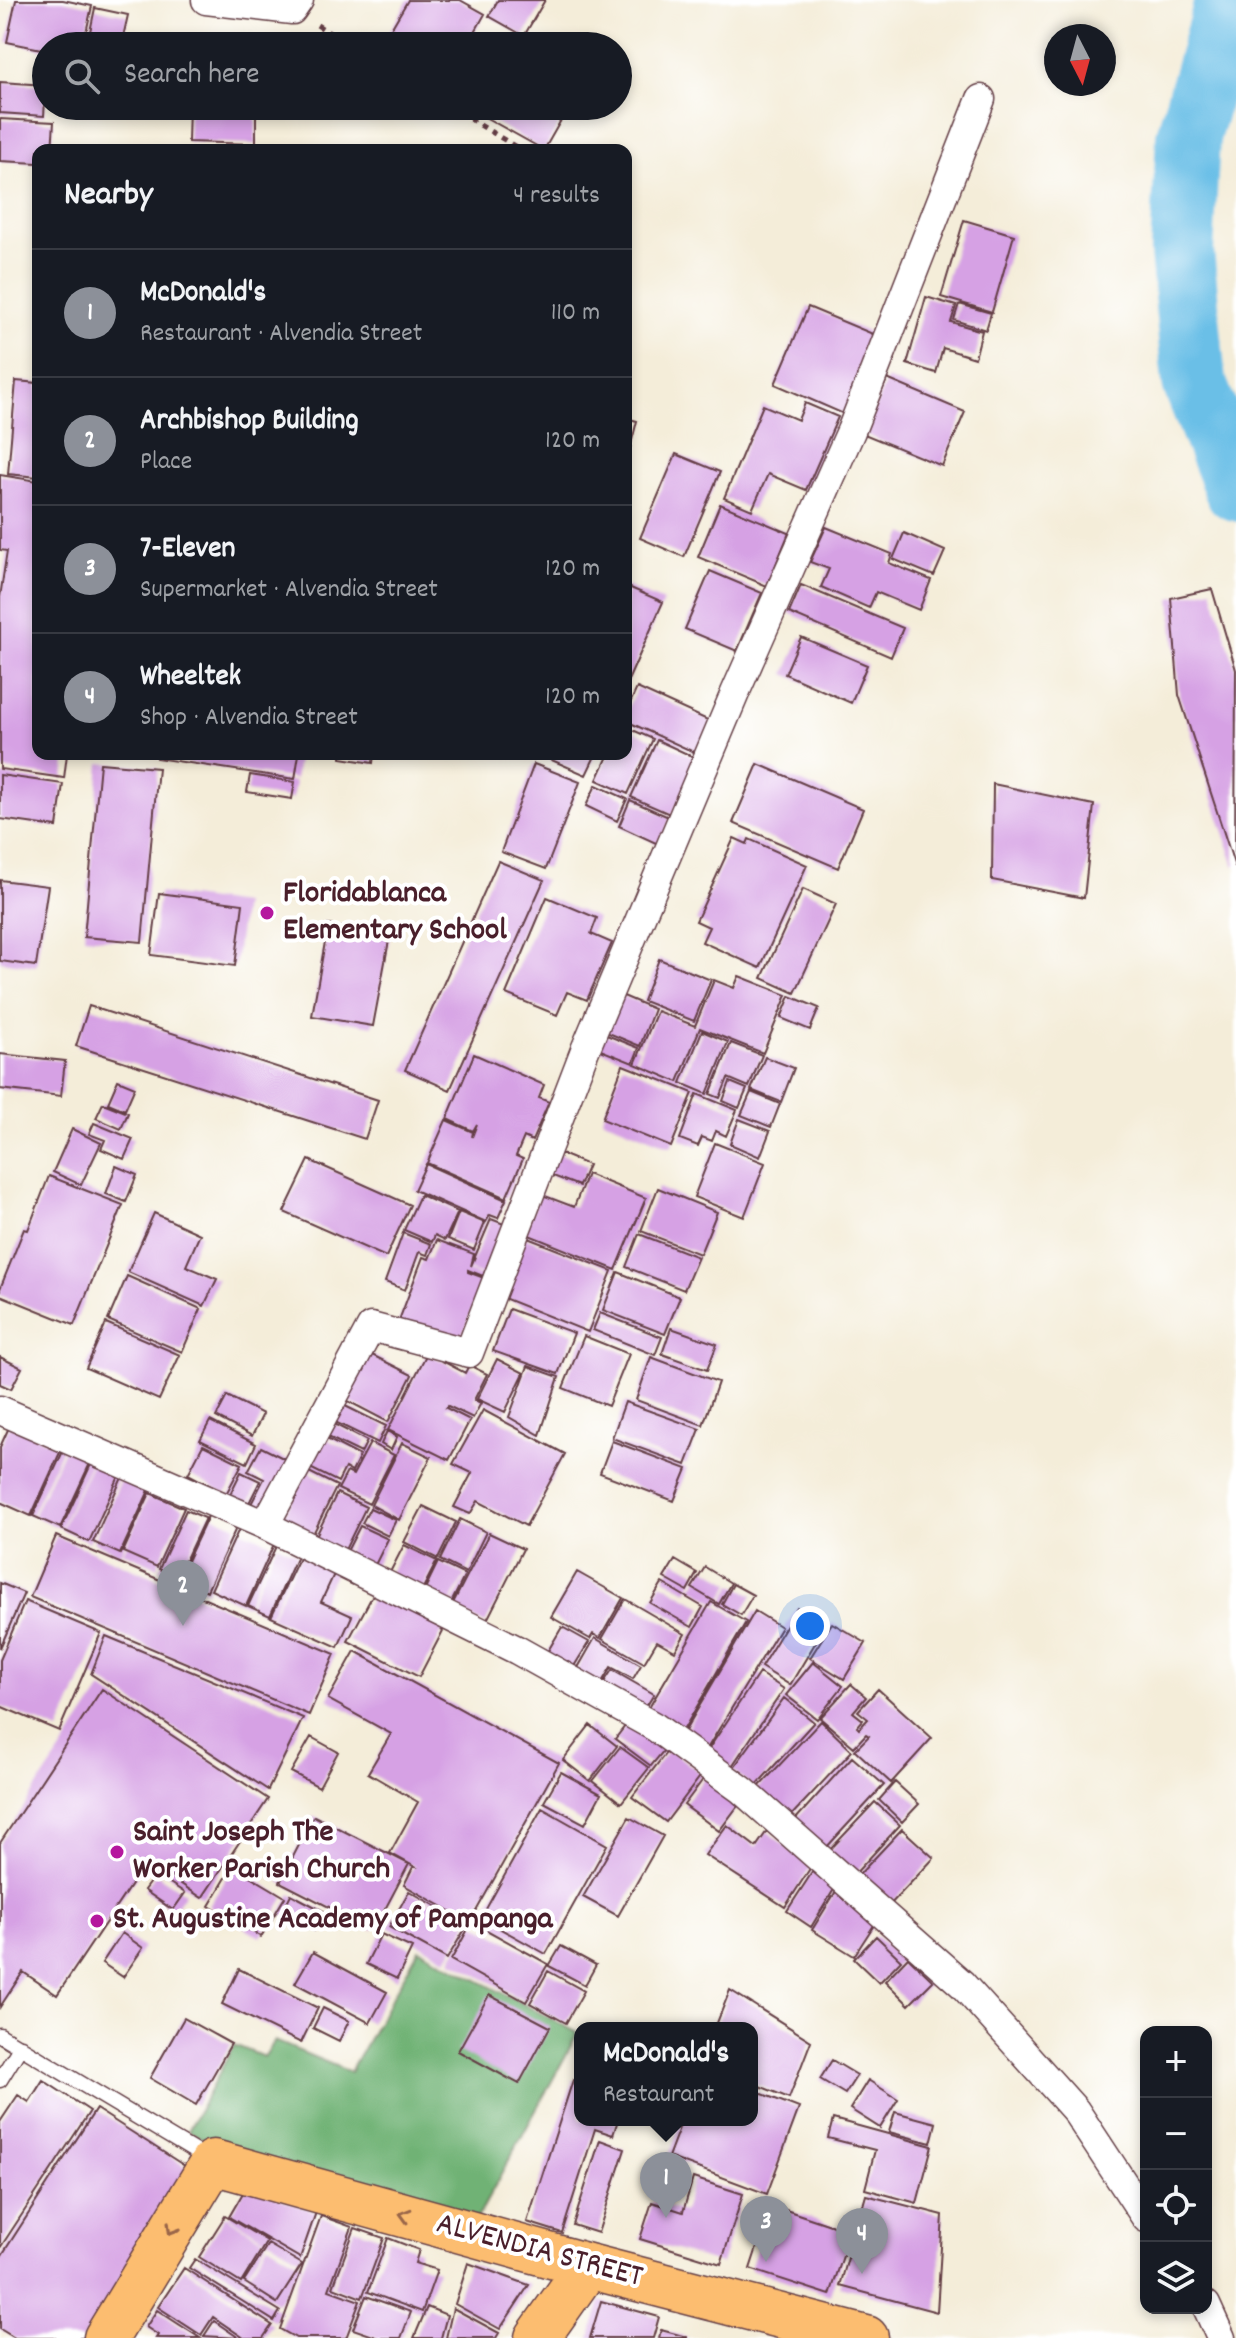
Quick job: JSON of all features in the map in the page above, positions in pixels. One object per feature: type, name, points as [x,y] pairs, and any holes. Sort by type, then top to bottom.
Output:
[{"type":"main road","name":"ALVENDIA STREET","points":[[213,2162],[588,2266],[866,2338]]},
{"type":"main road","points":[[106,2338],[213,2162]]},
{"type":"main road","points":[[537,2338],[588,2266]]},
{"type":"street","points":[[206,0],[292,10],[299,0]]},
{"type":"street","points":[[265,1525],[371,1327],[469,1353],[585,1050],[735,693],[851,431],[981,99]]},
{"type":"street","points":[[0,1410],[265,1525],[530,1657],[655,1727],[742,1790],[962,1984],[1075,2110],[1140,2209]]},
{"type":"street","points":[[1210,2314],[1221,2338]]},
{"type":"lane","points":[[0,2035],[213,2162]]},
{"type":"lane","points":[[0,2080],[21,2046]]},
{"type":"path","points":[[472,120],[511,144]]},
{"type":"green space","points":[[419,1949],[574,2031],[574,2040],[473,2226],[223,2148],[188,2131],[234,2045],[264,2057],[275,2041],[350,2072]]},
{"type":"building","points":[[16,0],[63,0],[92,6],[86,32],[32,32],[32,47],[7,42]]},
{"type":"building","points":[[408,0],[460,0],[485,14],[475,32],[389,32]]},
{"type":"building","points":[[498,0],[545,0],[526,32],[517,32],[489,16]]},
{"type":"building","points":[[95,8],[128,15],[124,32],[90,32]]},
{"type":"building","points":[[0,82],[32,84],[32,115],[0,113]]},
{"type":"building","points":[[0,119],[54,122],[52,144],[32,144],[32,163],[0,161]]},
{"type":"building","points":[[189,120],[256,120],[256,144],[188,142]]},
{"type":"building","points":[[490,120],[561,120],[547,144],[533,144]]},
{"type":"building","points":[[964,220],[1014,235],[992,312],[941,297]]},
{"type":"building","points":[[926,297],[956,306],[951,322],[982,331],[975,358],[943,348],[936,373],[907,364]]},
{"type":"building","points":[[959,304],[991,313],[986,330],[954,320]]},
{"type":"building","points":[[808,307],[880,337],[846,415],[775,384]]},
{"type":"building","points":[[887,379],[965,412],[942,466],[864,434]]},
{"type":"building","points":[[16,381],[32,382],[32,476],[8,474]]},
{"type":"building","points":[[805,403],[838,417],[806,490],[768,474],[752,510],[724,498],[763,405],[798,420]]},
{"type":"building","points":[[632,420],[637,421],[632,440]]},
{"type":"building","points":[[676,454],[720,472],[684,557],[640,538]]},
{"type":"building","points":[[0,475],[32,480],[32,760],[66,760],[64,778],[0,769],[0,597],[7,551],[0,550]]},
{"type":"building","points":[[720,504],[789,533],[767,586],[698,557]]},
{"type":"building","points":[[826,527],[892,554],[889,563],[931,580],[919,610],[876,592],[869,608],[821,587],[829,569],[810,562]]},
{"type":"building","points":[[904,533],[945,551],[934,576],[893,559]]},
{"type":"building","points":[[710,571],[762,593],[737,651],[685,629]]},
{"type":"building","points":[[801,585],[903,628],[891,657],[789,613]]},
{"type":"building","points":[[632,589],[663,602],[632,672]]},
{"type":"building","points":[[1212,589],[1236,670],[1235,867],[1179,695],[1171,598]]},
{"type":"building","points":[[801,637],[867,665],[851,703],[785,674]]},
{"type":"building","points":[[637,688],[712,722],[698,754],[632,724],[632,699]]},
{"type":"building","points":[[632,730],[653,739],[628,794],[597,780],[606,760],[632,760]]},
{"type":"building","points":[[657,740],[698,759],[672,815],[631,797]]},
{"type":"building","points":[[169,760],[298,760],[295,779]]},
{"type":"building","points":[[552,760],[593,760],[586,775]]},
{"type":"building","points":[[100,763],[158,768],[142,942],[84,937]]},
{"type":"building","points":[[534,764],[580,782],[546,869],[501,852]]},
{"type":"building","points":[[758,764],[863,809],[838,868],[733,823]]},
{"type":"building","points":[[0,775],[63,784],[57,827],[0,819]]},
{"type":"building","points":[[250,775],[295,782],[292,799],[247,792]]},
{"type":"building","points":[[993,784],[1094,805],[1084,898],[992,880]]},
{"type":"building","points":[[596,785],[627,799],[617,821],[586,806]]},
{"type":"building","points":[[630,800],[671,818],[658,844],[619,826]]},
{"type":"building","points":[[734,838],[747,844],[749,839],[807,865],[760,968],[702,942],[709,927],[696,921]]},
{"type":"building","points":[[498,861],[544,880],[450,1090],[405,1070]]},
{"type":"building","points":[[0,880],[48,886],[36,966],[0,961]]},
{"type":"building","points":[[803,889],[836,904],[795,993],[762,978]]},
{"type":"building","points":[[159,893],[243,904],[235,966],[151,955]]},
{"type":"building","points":[[547,897],[597,918],[591,934],[612,943],[587,1000],[567,992],[557,1015],[506,994]]},
{"type":"building","points":[[328,925],[390,935],[373,1026],[312,1016]]},
{"type":"building","points":[[659,959],[711,980],[694,1021],[643,1001]]},
{"type":"building","points":[[739,976],[787,995],[763,1053],[700,1028],[678,1082],[635,1064],[657,1011],[695,1026],[714,980],[734,988]]},
{"type":"building","points":[[621,995],[654,1009],[640,1046],[606,1032]]},
{"type":"building","points":[[790,996],[819,1008],[810,1030],[781,1018]]},
{"type":"building","points":[[89,1006],[378,1100],[365,1139],[76,1046]]},
{"type":"building","points":[[702,1031],[728,1042],[707,1094],[681,1083]]},
{"type":"building","points":[[604,1034],[639,1048],[633,1063],[598,1049]]},
{"type":"building","points":[[731,1043],[762,1055],[749,1087],[728,1078],[720,1098],[710,1094]]},
{"type":"building","points":[[0,1054],[65,1061],[61,1096],[0,1089]]},
{"type":"building","points":[[474,1054],[544,1085],[539,1098],[549,1102],[532,1141],[524,1137],[516,1156],[523,1159],[506,1198],[427,1163],[446,1120],[473,1132],[472,1137],[477,1124],[473,1131],[447,1119]]},
{"type":"building","points":[[765,1057],[794,1068],[781,1102],[751,1090]]},
{"type":"building","points":[[623,1065],[693,1093],[671,1147],[602,1119]]},
{"type":"building","points":[[118,1080],[135,1087],[125,1110],[108,1103]]},
{"type":"building","points":[[730,1082],[747,1089],[739,1108],[723,1101]]},
{"type":"building","points":[[751,1092],[780,1104],[771,1127],[741,1115]]},
{"type":"building","points":[[697,1094],[737,1110],[726,1136],[716,1131],[712,1141],[702,1137],[698,1146],[680,1139]]},
{"type":"building","points":[[103,1103],[128,1113],[121,1129],[96,1118]]},
{"type":"building","points":[[739,1119],[770,1131],[760,1157],[730,1144]]},
{"type":"building","points":[[94,1123],[133,1139],[124,1159],[101,1149],[105,1140],[89,1134]]},
{"type":"building","points":[[72,1129],[101,1143],[81,1185],[53,1172]]},
{"type":"building","points":[[715,1143],[765,1163],[744,1217],[694,1197]]},
{"type":"building","points":[[554,1151],[588,1165],[579,1186],[545,1173]]},
{"type":"building","points":[[309,1160],[410,1205],[386,1257],[284,1212]]},
{"type":"building","points":[[426,1164],[506,1200],[498,1218],[490,1215],[486,1222],[414,1190]]},
{"type":"building","points":[[116,1166],[137,1175],[126,1202],[106,1194]]},
{"type":"building","points":[[587,1174],[646,1198],[616,1270],[524,1233],[540,1194],[574,1207]]},
{"type":"building","points":[[49,1176],[123,1205],[74,1325],[0,1295],[24,1229],[28,1230]]},
{"type":"building","points":[[658,1188],[717,1212],[700,1254],[641,1231]]},
{"type":"building","points":[[420,1195],[458,1212],[445,1240],[435,1235],[432,1242],[404,1230]]},
{"type":"building","points":[[459,1212],[485,1223],[474,1250],[448,1239]]},
{"type":"building","points":[[154,1213],[200,1234],[186,1266],[217,1279],[204,1306],[128,1272]]},
{"type":"building","points":[[491,1219],[504,1224],[483,1276],[468,1270],[484,1278],[458,1346],[398,1323],[423,1257],[429,1259],[437,1240],[474,1254],[471,1266]]},
{"type":"building","points":[[403,1233],[431,1244],[427,1255],[419,1252],[405,1290],[385,1282]]},
{"type":"building","points":[[639,1234],[698,1257],[684,1290],[626,1267]]},
{"type":"building","points":[[525,1237],[612,1271],[588,1332],[501,1297]]},
{"type":"building","points":[[618,1272],[680,1297],[665,1334],[603,1310]]},
{"type":"building","points":[[127,1276],[201,1309],[182,1352],[108,1320]]},
{"type":"building","points":[[509,1309],[574,1333],[558,1374],[493,1351]]},
{"type":"building","points":[[600,1313],[662,1337],[655,1355],[593,1330]]},
{"type":"building","points":[[106,1323],[180,1355],[159,1400],[86,1368]]},
{"type":"building","points":[[671,1328],[717,1344],[707,1370],[662,1354]]},
{"type":"building","points":[[584,1336],[629,1354],[608,1406],[563,1388]]},
{"type":"building","points":[[368,1353],[412,1375],[388,1422],[344,1399]]},
{"type":"building","points":[[427,1353],[465,1373],[469,1365],[487,1374],[474,1400],[481,1403],[473,1418],[448,1406],[446,1408],[470,1420],[449,1460],[388,1430]]},
{"type":"building","points":[[0,1357],[22,1368],[11,1389],[0,1384]]},
{"type":"building","points":[[651,1357],[718,1382],[703,1425],[636,1400]]},
{"type":"building","points":[[497,1359],[524,1373],[505,1412],[477,1399]]},
{"type":"building","points":[[528,1366],[559,1377],[540,1435],[509,1417]]},
{"type":"building","points":[[227,1396],[263,1414],[252,1436],[216,1417]]},
{"type":"building","points":[[625,1402],[700,1429],[686,1465],[612,1438]]},
{"type":"building","points":[[341,1404],[386,1426],[378,1443],[333,1421]]},
{"type":"building","points":[[483,1410],[565,1454],[526,1526],[478,1501],[470,1514],[454,1507],[472,1473],[453,1464]]},
{"type":"building","points":[[210,1421],[256,1444],[247,1463],[200,1440]]},
{"type":"building","points":[[332,1423],[367,1441],[361,1453],[326,1436]]},
{"type":"building","points":[[10,1425],[62,1448],[31,1516],[0,1502],[0,1447]]},
{"type":"building","points":[[387,1431],[397,1437],[391,1450],[381,1444]]},
{"type":"building","points":[[325,1438],[360,1456],[352,1472],[345,1468],[338,1482],[310,1468]]},
{"type":"building","points":[[612,1441],[687,1469],[674,1501],[600,1473]]},
{"type":"building","points":[[370,1443],[394,1455],[369,1504],[338,1489],[347,1472],[353,1475]]},
{"type":"building","points":[[402,1443],[431,1457],[399,1520],[371,1505]]},
{"type":"building","points":[[203,1445],[242,1464],[226,1494],[188,1474]]},
{"type":"building","points":[[65,1447],[92,1459],[60,1528],[33,1516]]},
{"type":"building","points":[[261,1447],[305,1469],[279,1520],[250,1506],[264,1479],[248,1471]]},
{"type":"building","points":[[93,1460],[121,1472],[89,1542],[61,1529]]},
{"type":"building","points":[[307,1471],[337,1486],[311,1538],[280,1523]]},
{"type":"building","points":[[241,1472],[260,1481],[248,1505],[229,1496]]},
{"type":"building","points":[[124,1473],[151,1486],[120,1554],[93,1542]]},
{"type":"building","points":[[150,1493],[184,1508],[157,1567],[123,1552]]},
{"type":"building","points":[[337,1493],[366,1507],[343,1554],[314,1540]]},
{"type":"building","points":[[423,1506],[456,1522],[438,1559],[404,1542]]},
{"type":"building","points":[[370,1508],[396,1520],[388,1536],[362,1523]]},
{"type":"building","points":[[186,1510],[205,1518],[177,1578],[159,1569]]},
{"type":"building","points":[[209,1514],[237,1526],[207,1591],[179,1578]]},
{"type":"building","points":[[460,1519],[486,1532],[466,1573],[440,1560]]},
{"type":"building","points":[[360,1526],[388,1539],[372,1571],[344,1557]]},
{"type":"building","points":[[239,1529],[274,1544],[246,1606],[211,1590]]},
{"type":"building","points":[[489,1533],[523,1549],[485,1624],[451,1607]]},
{"type":"building","points":[[56,1536],[335,1654],[309,1715],[30,1597]]},
{"type":"building","points":[[277,1544],[298,1554],[270,1616],[248,1606]]},
{"type":"building","points":[[404,1545],[437,1561],[420,1594],[387,1578]]},
{"type":"building","points":[[300,1556],[335,1572],[321,1602],[352,1616],[338,1647],[271,1617]]},
{"type":"building","points":[[675,1560],[697,1573],[687,1591],[664,1578]]},
{"type":"building","points":[[438,1562],[465,1575],[449,1607],[422,1595]]},
{"type":"building","points":[[705,1567],[731,1583],[719,1604],[692,1588]]},
{"type":"building","points":[[577,1572],[623,1598],[600,1638],[593,1634],[590,1639],[551,1617]]},
{"type":"building","points":[[0,1583],[24,1593],[0,1648]]},
{"type":"building","points":[[662,1583],[703,1607],[692,1627],[650,1603]]},
{"type":"building","points":[[733,1584],[753,1595],[741,1615],[722,1604]]},
{"type":"building","points":[[377,1587],[447,1623],[419,1677],[348,1641]]},
{"type":"building","points":[[625,1599],[685,1634],[675,1651],[657,1641],[644,1663],[602,1639]]},
{"type":"building","points":[[25,1601],[101,1633],[59,1731],[0,1706],[0,1660]]},
{"type":"building","points":[[711,1602],[746,1622],[681,1734],[646,1713]]},
{"type":"building","points":[[797,1608],[826,1625],[790,1685],[761,1667]]},
{"type":"building","points":[[755,1611],[781,1627],[705,1752],[682,1736]]},
{"type":"building","points":[[832,1623],[866,1643],[844,1679],[810,1658]]},
{"type":"building","points":[[562,1627],[589,1642],[571,1671],[545,1656]]},
{"type":"building","points":[[106,1636],[303,1718],[268,1790],[91,1674]]},
{"type":"building","points":[[595,1638],[641,1665],[633,1679],[611,1667],[599,1687],[575,1673]]},
{"type":"building","points":[[355,1651],[559,1763],[470,1922],[404,1885],[415,1867],[390,1853],[418,1802],[368,1773],[391,1734],[328,1699]]},
{"type":"building","points":[[813,1662],[843,1686],[817,1719],[786,1695]]},
{"type":"building","points":[[612,1670],[654,1694],[643,1712],[601,1687]]},
{"type":"building","points":[[759,1673],[784,1689],[730,1769],[706,1753]]},
{"type":"building","points":[[851,1684],[866,1697],[853,1712],[863,1720],[857,1727],[859,1729],[868,1719],[858,1711],[878,1689],[932,1738],[891,1783],[855,1750],[869,1736],[866,1734],[854,1747],[820,1718]]},
{"type":"building","name":"Saint Joseph The Worker Parish Church","points":[[102,1689],[268,1799],[202,1898],[147,1861],[57,1995],[23,1972],[0,2007],[0,1843]]},
{"type":"building","points":[[784,1698],[814,1722],[754,1788],[732,1770]]},
{"type":"building","points":[[629,1721],[665,1749],[651,1766],[615,1739]]},
{"type":"building","points":[[821,1721],[852,1751],[787,1820],[756,1790]]},
{"type":"building","points":[[590,1725],[617,1746],[590,1781],[563,1760]]},
{"type":"building","points":[[311,1737],[338,1752],[319,1787],[291,1772]]},
{"type":"building","points":[[620,1747],[649,1768],[621,1803],[593,1781]]},
{"type":"building","points":[[669,1749],[702,1774],[666,1822],[632,1797]]},
{"type":"building","points":[[852,1757],[884,1785],[825,1849],[794,1821]]},
{"type":"building","points":[[561,1772],[601,1794],[585,1824],[544,1802]]},
{"type":"building","points":[[707,1774],[743,1799],[719,1831],[684,1805]]},
{"type":"building","points":[[895,1782],[919,1804],[902,1822],[879,1800]]},
{"type":"building","points":[[875,1802],[900,1825],[852,1877],[827,1853]]},
{"type":"building","points":[[542,1808],[607,1845],[546,1954],[481,1918]]},
{"type":"building","points":[[314,1816],[409,1864],[374,1930],[280,1882]]},
{"type":"building","points":[[629,1817],[663,1836],[618,1916],[583,1897]]},
{"type":"building","points":[[727,1825],[756,1847],[767,1831],[811,1867],[785,1907],[705,1855]]},
{"type":"building","points":[[902,1829],[934,1858],[887,1908],[855,1879]]},
{"type":"building","points":[[233,1866],[285,1897],[261,1937],[209,1906]]},
{"type":"building","points":[[815,1868],[836,1886],[811,1927],[787,1911]]},
{"type":"building","points":[[156,1874],[185,1893],[173,1910],[144,1890]]},
{"type":"building","points":[[838,1888],[876,1922],[854,1956],[812,1930]]},
{"type":"building","points":[[409,1891],[468,1924],[447,1959],[389,1927]]},
{"type":"building","points":[[291,1894],[325,1912],[314,1931],[281,1914]]},
{"type":"building","points":[[472,1922],[548,1964],[526,2002],[451,1960]]},
{"type":"building","points":[[122,1933],[143,1948],[123,1977],[102,1963]]},
{"type":"building","points":[[381,1934],[412,1948],[397,1979],[366,1964]]},
{"type":"building","points":[[876,1936],[901,1960],[879,1983],[854,1959]]},
{"type":"building","points":[[561,1946],[596,1965],[585,1985],[549,1966]]},
{"type":"building","points":[[313,1952],[387,1992],[370,2023],[295,1983]]},
{"type":"building","points":[[908,1957],[933,1981],[909,2005],[885,1981]]},
{"type":"building","points":[[239,1969],[318,2008],[301,2043],[222,2004]]},
{"type":"building","points":[[548,1971],[584,1991],[566,2023],[530,2003]]},
{"type":"building","points":[[730,1990],[811,2041],[789,2098],[758,2085],[758,2022],[717,2022]]},
{"type":"building","points":[[489,1995],[550,2027],[519,2084],[458,2051]]},
{"type":"building","points":[[323,2008],[349,2021],[339,2041],[313,2028]]},
{"type":"building","points":[[184,2018],[231,2044],[196,2105],[150,2078]]},
{"type":"building","points":[[832,2060],[857,2075],[845,2094],[820,2079]]},
{"type":"building","points":[[43,2080],[90,2111],[0,2248],[0,2122],[18,2095],[29,2102]]},
{"type":"building","points":[[574,2080],[574,2126],[616,2126],[613,2135],[595,2129],[562,2233],[527,2222]]},
{"type":"building","points":[[868,2080],[898,2099],[880,2128],[850,2109]]},
{"type":"building","points":[[758,2092],[799,2108],[767,2194],[668,2157],[680,2126],[758,2126]]},
{"type":"building","points":[[96,2109],[191,2170],[83,2338],[15,2338],[0,2329],[0,2258]]},
{"type":"building","points":[[895,2112],[936,2123],[931,2143],[889,2132]]},
{"type":"building","points":[[833,2119],[932,2146],[917,2203],[865,2189],[875,2150],[828,2138]]},
{"type":"building","points":[[600,2140],[625,2149],[598,2233],[573,2225]]},
{"type":"building","points":[[693,2178],[743,2194],[721,2264],[640,2239],[652,2202],[683,2212]]},
{"type":"building","points":[[247,2186],[316,2212],[300,2258],[229,2217]]},
{"type":"building","points":[[866,2195],[943,2215],[937,2312],[840,2286]]},
{"type":"building","points":[[771,2205],[851,2232],[830,2295],[750,2269]]},
{"type":"building","points":[[225,2216],[267,2241],[241,2283],[199,2257]]},
{"type":"building","points":[[321,2216],[352,2227],[329,2290],[360,2301],[346,2338],[296,2338],[280,2329]]},
{"type":"building","points":[[355,2228],[384,2238],[362,2298],[333,2287]]},
{"type":"building","points":[[388,2238],[419,2250],[415,2263],[437,2270],[422,2312],[368,2292]]},
{"type":"building","points":[[268,2244],[302,2264],[277,2303],[244,2282]]},
{"type":"building","points":[[195,2259],[280,2311],[274,2321],[189,2268]]},
{"type":"building","points":[[468,2263],[529,2285],[500,2329],[455,2304]]},
{"type":"building","points":[[184,2268],[272,2325],[263,2338],[244,2338],[213,2317],[201,2335],[158,2307]]},
{"type":"building","points":[[366,2296],[411,2312],[401,2338],[379,2338],[353,2329]]},
{"type":"building","points":[[601,2301],[659,2317],[653,2338],[590,2338]]},
{"type":"building","points":[[427,2307],[447,2315],[441,2338],[414,2338]]},
{"type":"building","points":[[453,2308],[499,2333],[496,2338],[446,2338]]},
{"type":"building","points":[[157,2310],[200,2338],[156,2338],[158,2335],[146,2327]]},
{"type":"building","points":[[214,2321],[239,2338],[204,2336]]},
{"type":"building","points":[[661,2330],[687,2337],[687,2338],[659,2338]]},
{"type":"waterway","points":[[1227,0],[1188,137],[1182,251],[1194,382],[1236,489]]},
{"type":"place","name":"Floridablanca Elementary School","points":[[267,913]]},
{"type":"place","name":"Archbishop Building","points":[[183,1626]]},
{"type":"place","name":"Saint Joseph The Worker Parish Church","points":[[117,1852]]},
{"type":"place","name":"St. Augustine Academy of Pampanga","points":[[97,1921]]},
{"type":"place","name":"McDonald's","points":[[666,2218]]},
{"type":"place","name":"7-Eleven","points":[[766,2262]]},
{"type":"place","name":"Wheeltek","points":[[862,2274]]}]
